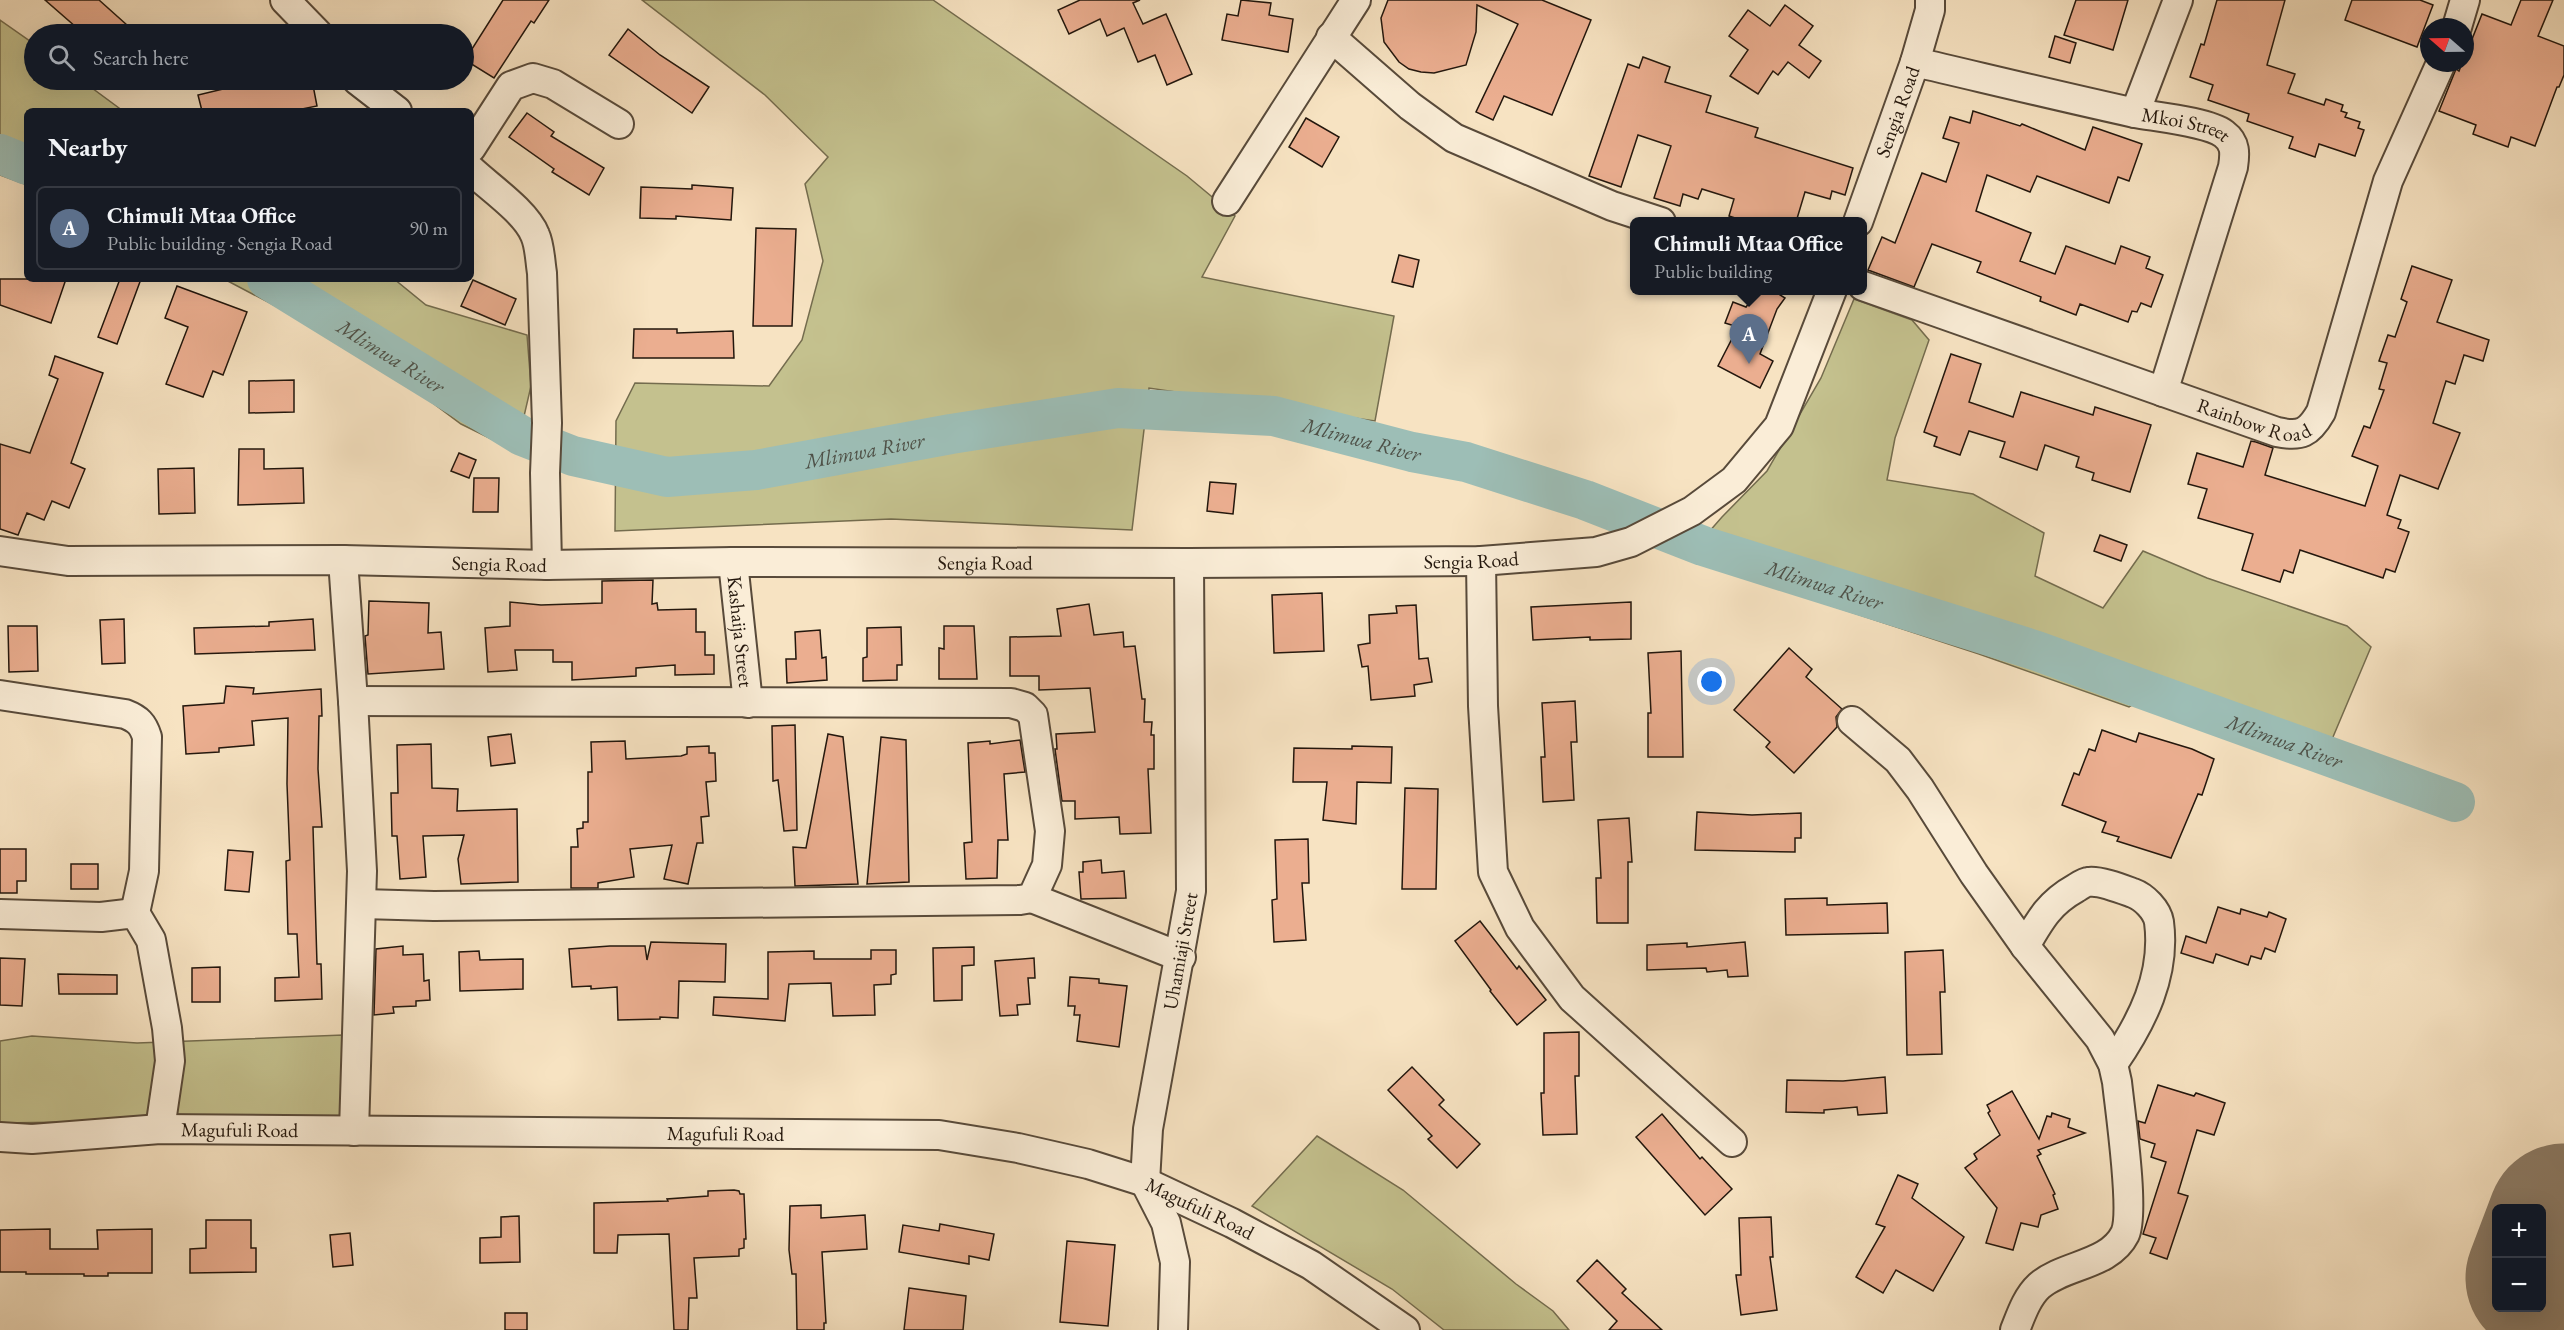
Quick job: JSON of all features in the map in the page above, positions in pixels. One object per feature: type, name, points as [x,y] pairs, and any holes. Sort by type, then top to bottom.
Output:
[{"type":"street","points":[[285,0],[308,24]]},
{"type":"street","points":[[1227,201],[1356,0]]},
{"type":"street","name":"Sengia Road","points":[[1860,217],[1915,62],[1930,10],[1930,0]]},
{"type":"street","points":[[2135,113],[2178,0]]},
{"type":"street","points":[[2460,18],[2465,0]]},
{"type":"street","points":[[1331,37],[1410,106],[1454,138],[1612,206],[1646,217]]},
{"type":"street","name":"Mkoi Street","points":[[1915,62],[2135,113],[2208,127],[2223,133],[2232,141],[2235,151],[2233,167],[2163,392]]},
{"type":"street","name":"Rainbow Road","points":[[1867,287],[2277,432],[2294,435],[2307,431],[2321,412],[2388,181],[2437,72]]},
{"type":"street","points":[[474,143],[511,86],[533,78],[553,84],[619,124]]},
{"type":"street","points":[[370,90],[393,108]]},
{"type":"street","points":[[474,173],[527,221],[535,235],[542,273],[547,423],[545,472],[547,565]]},
{"type":"street","name":"Sengia Road","points":[[0,551],[68,561],[343,561],[547,565],[733,562],[1481,561],[1596,552],[1631,542],[1692,511],[1734,480],[1779,426],[1830,295]]},
{"type":"street","points":[[343,561],[353,702],[362,904],[354,1131]]},
{"type":"street","points":[[1481,561],[1483,706],[1494,872],[1520,928],[1572,998],[1732,1142]]},
{"type":"street","name":"Kashaija Street","points":[[733,562],[748,703]]},
{"type":"street","name":"Uhamiaji Street","points":[[1145,1182],[1148,1129],[1181,957],[1191,891],[1189,563]]},
{"type":"street","points":[[0,695],[125,714],[136,718],[143,726],[147,737],[144,872],[135,913],[151,940],[167,1028],[170,1061],[160,1129]]},
{"type":"street","points":[[353,702],[994,702],[1025,707],[1033,716],[1050,831],[1047,866],[1032,898]]},
{"type":"street","points":[[1852,721],[1898,760],[2025,946],[2100,1038],[2113,1064],[2117,1082],[2129,1204],[2125,1234],[2113,1250],[2039,1286],[2028,1301],[2014,1330]]},
{"type":"street","points":[[2025,946],[2045,913],[2059,898],[2088,882],[2116,886],[2143,896],[2159,920],[2158,962],[2151,994],[2136,1030],[2113,1064]]},
{"type":"street","points":[[362,904],[434,906],[1032,898],[1181,957]]},
{"type":"street","points":[[0,914],[101,916],[135,913]]},
{"type":"street","name":"Magufuli Road","points":[[0,1137],[32,1139],[160,1129],[939,1135],[1018,1148],[1088,1164],[1145,1182],[1232,1223],[1311,1265],[1405,1330]]},
{"type":"street","points":[[1145,1182],[1166,1222],[1175,1262],[1173,1330]]},
{"type":"shaded area","points":[[642,0],[933,0],[1187,176],[1235,216],[1202,277],[1394,316],[1375,421],[1149,388],[1132,530],[891,519],[615,531],[616,421],[635,383],[769,386],[802,340],[823,261],[805,184],[828,157],[765,95]]},
{"type":"shaded area","points":[[0,20],[24,37],[24,90],[95,90],[119,108],[24,108],[24,184],[0,175]]},
{"type":"shaded area","points":[[230,282],[398,282],[426,305],[527,335],[531,386],[516,451],[461,424],[367,354]]},
{"type":"shaded area","points":[[1854,299],[1912,320],[1929,340],[1895,438],[1887,480],[1973,494],[2044,533],[2035,576],[2103,608],[2143,551],[2207,578],[2347,626],[2371,647],[2330,744],[2166,684],[2129,707],[1979,654],[1686,558],[1767,471],[1821,378]]},
{"type":"shaded area","points":[[343,1035],[342,1118],[0,1123],[0,1041],[32,1036],[137,1043]]},
{"type":"shaded area","points":[[1317,1136],[1403,1190],[1516,1284],[1553,1311],[1569,1330],[1444,1330],[1392,1289],[1252,1206]]},
{"type":"building","points":[[45,0],[99,0],[126,24],[73,24]]},
{"type":"building","points":[[503,0],[549,0],[534,23],[531,21],[494,78],[474,66],[474,46]]},
{"type":"building","points":[[1080,0],[1140,0],[1133,3],[1143,24],[1166,14],[1192,74],[1167,85],[1155,55],[1138,62],[1124,28],[1107,36],[1100,19],[1069,34],[1058,10]]},
{"type":"building","points":[[1241,0],[1271,3],[1269,15],[1293,19],[1288,52],[1222,40],[1227,14],[1238,16]]},
{"type":"building","points":[[1388,0],[1542,0],[1591,20],[1552,115],[1504,96],[1493,120],[1476,112],[1518,24],[1477,5],[1476,32],[1466,65],[1434,73],[1421,72],[1409,69],[1399,62],[1384,42],[1381,18]]},
{"type":"building","points":[[2076,0],[2128,0],[2113,50],[2064,35]]},
{"type":"building","points":[[2217,0],[2285,0],[2267,65],[2295,74],[2288,93],[2324,105],[2326,99],[2343,105],[2341,111],[2347,113],[2345,117],[2360,122],[2358,128],[2364,130],[2355,156],[2319,144],[2315,157],[2289,148],[2293,137],[2247,121],[2249,114],[2208,100],[2213,85],[2190,77],[2201,44],[2204,45]]},
{"type":"building","points":[[2352,0],[2420,0],[2433,5],[2428,18],[2420,18],[2420,39],[2417,47],[2345,20]]},
{"type":"building","points":[[2521,0],[2553,0],[2538,36],[2564,46],[2564,75],[2557,87],[2535,146],[2511,137],[2508,147],[2473,134],[2476,125],[2439,111],[2455,72],[2474,72],[2474,34],[2482,14],[2511,25]]},
{"type":"building","points":[[1785,5],[1813,26],[1799,45],[1821,61],[1809,78],[1788,62],[1778,75],[1773,71],[1758,94],[1730,76],[1748,50],[1729,36],[1748,10],[1770,26]]},
{"type":"building","points":[[628,29],[660,55],[709,87],[692,113],[609,55]]},
{"type":"building","points":[[2055,36],[2076,43],[2070,63],[2049,57]]},
{"type":"building","points":[[1643,57],[1670,67],[1665,82],[1711,96],[1706,112],[1758,128],[1755,137],[1853,168],[1845,195],[1832,191],[1830,199],[1805,192],[1798,217],[1732,217],[1729,216],[1734,199],[1702,189],[1698,199],[1683,194],[1680,206],[1654,198],[1671,146],[1638,135],[1621,187],[1589,176],[1628,64],[1639,68]]},
{"type":"building","points":[[219,90],[314,90],[317,106],[307,108],[201,108],[198,95]]},
{"type":"building","points":[[1973,111],[2020,126],[2022,124],[2085,150],[2093,127],[2142,144],[2129,181],[2118,177],[2109,203],[2037,176],[2030,192],[1987,175],[1976,211],[2031,233],[2020,261],[2055,274],[2066,246],[2115,264],[2121,246],[2150,257],[2146,268],[2163,275],[2151,307],[2141,303],[2137,312],[2132,311],[2128,322],[2080,304],[2076,315],[2040,301],[2041,297],[1977,272],[1981,262],[1932,244],[1914,287],[1868,270],[1882,237],[1895,243],[1922,173],[1946,182],[1959,143],[1943,138],[1950,117],[1970,123]]},
{"type":"building","points":[[527,113],[554,132],[551,136],[604,168],[589,195],[552,172],[554,169],[509,137]]},
{"type":"building","points":[[1306,118],[1339,137],[1322,167],[1289,147]]},
{"type":"building","points":[[692,185],[733,188],[731,220],[676,216],[676,219],[640,218],[641,187],[692,189]]},
{"type":"building","points":[[756,228],[796,229],[792,326],[753,326]]},
{"type":"building","points":[[1399,255],[1419,260],[1413,287],[1392,282]]},
{"type":"building","points":[[2412,266],[2452,280],[2437,322],[2489,340],[2483,361],[2464,355],[2455,384],[2446,381],[2433,423],[2460,433],[2438,489],[2400,475],[2387,515],[2401,520],[2398,528],[2409,532],[2395,572],[2386,569],[2383,578],[2300,550],[2293,573],[2284,570],[2280,582],[2242,570],[2253,534],[2198,518],[2207,489],[2188,484],[2197,453],[2243,467],[2251,441],[2256,442],[2273,448],[2265,475],[2365,506],[2378,466],[2352,456],[2364,426],[2370,428],[2384,390],[2379,389],[2387,363],[2379,361],[2388,335],[2395,337],[2407,302],[2401,299]]},
{"type":"building","points":[[0,279],[24,279],[24,282],[65,282],[51,323],[0,305]]},
{"type":"building","points":[[474,280],[516,299],[505,325],[461,306]]},
{"type":"building","points":[[119,282],[140,282],[117,344],[98,337]]},
{"type":"building","points":[[177,286],[247,312],[223,375],[213,371],[203,397],[166,384],[188,327],[165,318]]},
{"type":"building","points":[[1755,295],[1780,295],[1785,298],[1777,309],[1760,354],[1773,361],[1760,388],[1718,366],[1738,327],[1725,323],[1733,302],[1746,307]]},
{"type":"building","points":[[634,329],[677,329],[677,333],[733,331],[734,358],[633,358]]},
{"type":"building","points":[[1951,354],[1981,364],[1969,402],[2013,417],[2021,392],[2093,415],[2095,407],[2151,425],[2130,492],[2092,480],[2094,473],[2076,467],[2079,457],[2045,445],[2037,470],[2000,457],[2005,442],[1969,431],[1960,455],[1934,446],[1937,437],[1924,432]]},
{"type":"building","points":[[55,356],[103,373],[71,463],[85,469],[69,508],[52,501],[44,520],[27,513],[18,535],[0,529],[0,444],[30,453],[58,379],[49,375]]},
{"type":"building","points":[[294,380],[294,412],[249,413],[249,381]]},
{"type":"building","points":[[239,449],[264,449],[264,469],[303,468],[304,503],[238,505]]},
{"type":"building","points":[[459,453],[476,460],[469,478],[451,471]]},
{"type":"building","points":[[194,468],[195,513],[159,514],[158,469]]},
{"type":"building","points":[[474,478],[499,478],[498,512],[473,512]]},
{"type":"building","points":[[1210,482],[1236,484],[1233,514],[1207,511]]},
{"type":"building","points":[[2100,535],[2127,545],[2121,561],[2094,551]]},
{"type":"building","points":[[653,580],[652,604],[657,603],[658,610],[696,609],[696,632],[705,632],[705,655],[714,655],[714,674],[675,675],[675,665],[636,668],[636,676],[572,680],[572,662],[553,662],[553,650],[515,650],[517,670],[488,672],[485,628],[510,626],[510,602],[541,605],[602,603],[602,581]]},
{"type":"building","points":[[1322,593],[1324,651],[1274,653],[1272,595]]},
{"type":"building","points":[[369,601],[429,603],[428,633],[441,632],[444,669],[368,674],[365,636],[368,635]]},
{"type":"building","points":[[1631,602],[1631,639],[1590,640],[1590,637],[1533,640],[1531,607]]},
{"type":"building","points":[[1089,604],[1094,635],[1123,632],[1124,647],[1135,646],[1142,699],[1145,699],[1144,722],[1152,722],[1151,735],[1154,735],[1154,769],[1148,769],[1151,833],[1120,834],[1119,817],[1075,819],[1075,801],[1062,801],[1055,749],[1057,749],[1056,734],[1095,732],[1090,688],[1039,690],[1039,676],[1010,676],[1010,637],[1061,636],[1057,609]]},
{"type":"building","points":[[1416,605],[1419,659],[1428,658],[1432,682],[1414,685],[1415,696],[1371,700],[1368,666],[1362,667],[1358,645],[1370,643],[1369,615],[1397,613],[1396,606]]},
{"type":"building","points":[[124,619],[125,663],[102,664],[100,620]]},
{"type":"building","points":[[313,619],[315,650],[195,654],[194,628],[269,626],[269,622]]},
{"type":"building","points":[[8,626],[37,626],[38,671],[9,672]]},
{"type":"building","points":[[944,626],[974,626],[977,679],[939,679],[939,648],[944,649]]},
{"type":"building","points":[[901,627],[902,665],[897,665],[897,680],[863,681],[863,658],[867,657],[867,628]]},
{"type":"building","points":[[820,630],[822,658],[826,657],[827,680],[787,683],[786,659],[796,659],[795,632]]},
{"type":"building","points":[[1789,648],[1812,669],[1806,677],[1842,709],[1836,717],[1837,727],[1794,773],[1766,747],[1770,742],[1734,710]]},
{"type":"building","points":[[1681,651],[1683,757],[1648,757],[1648,713],[1651,713],[1648,653]]},
{"type":"building","points":[[226,686],[254,688],[253,694],[321,689],[322,716],[319,716],[318,769],[322,827],[313,827],[317,964],[321,964],[322,999],[275,1001],[275,978],[299,977],[297,934],[288,934],[286,861],[290,860],[287,784],[288,718],[252,721],[254,745],[219,748],[219,752],[186,754],[183,706],[224,703]]},
{"type":"building","points":[[1575,701],[1577,742],[1571,742],[1574,800],[1543,802],[1541,757],[1545,757],[1542,703]]},
{"type":"building","points":[[795,725],[797,830],[784,831],[778,780],[773,781],[772,726]]},
{"type":"building","points":[[2102,730],[2136,742],[2139,733],[2192,749],[2214,759],[2202,795],[2198,794],[2171,858],[2117,841],[2119,837],[2102,832],[2106,822],[2062,805],[2074,773],[2079,775],[2089,749],[2095,751]]},
{"type":"building","points":[[511,734],[515,763],[491,766],[488,737]]},
{"type":"building","points":[[828,734],[843,737],[858,884],[795,886],[793,847],[806,848]]},
{"type":"building","points":[[881,737],[906,740],[909,882],[867,884]]},
{"type":"building","points":[[1020,740],[1025,772],[1004,774],[1008,840],[998,840],[997,878],[966,879],[964,843],[972,842],[968,743],[990,741],[990,744]]},
{"type":"building","points":[[625,741],[626,759],[681,756],[687,754],[687,747],[709,746],[709,753],[715,753],[716,781],[706,782],[709,816],[701,817],[703,843],[697,843],[688,884],[664,879],[672,845],[630,849],[634,877],[598,883],[598,888],[571,888],[571,847],[578,847],[577,829],[583,828],[583,822],[588,822],[588,772],[592,772],[591,742]]},
{"type":"building","points":[[431,744],[432,788],[458,789],[457,811],[517,809],[518,882],[461,884],[458,859],[464,835],[423,836],[426,877],[400,879],[397,836],[392,836],[391,793],[398,793],[397,745]]},
{"type":"building","points":[[1352,746],[1392,747],[1391,783],[1357,782],[1356,824],[1323,820],[1327,782],[1293,782],[1294,748],[1352,749]]},
{"type":"building","points":[[1405,788],[1438,789],[1436,889],[1402,889]]},
{"type":"building","points":[[1697,812],[1752,815],[1801,813],[1801,838],[1795,838],[1795,852],[1695,850]]},
{"type":"building","points":[[1629,818],[1632,862],[1628,862],[1628,923],[1597,923],[1596,878],[1601,878],[1598,820]]},
{"type":"building","points":[[1308,839],[1309,883],[1302,883],[1306,940],[1274,942],[1272,900],[1277,899],[1275,840]]},
{"type":"building","points":[[0,849],[26,849],[26,881],[17,881],[17,893],[0,893]]},
{"type":"building","points":[[228,850],[253,852],[249,892],[225,890]]},
{"type":"building","points":[[1101,860],[1102,873],[1124,871],[1126,898],[1081,899],[1079,872],[1083,872],[1083,862]]},
{"type":"building","points":[[71,864],[98,864],[98,889],[71,889]]},
{"type":"building","points":[[1827,898],[1827,905],[1887,903],[1888,933],[1786,935],[1785,899]]},
{"type":"building","points":[[2218,907],[2240,914],[2241,909],[2267,917],[2269,912],[2286,919],[2275,952],[2265,948],[2261,959],[2251,956],[2248,965],[2216,954],[2213,963],[2181,953],[2186,936],[2206,943]]},
{"type":"building","points":[[1480,921],[1517,969],[1519,966],[1546,1000],[1517,1025],[1455,941]]},
{"type":"building","points":[[651,942],[726,944],[725,982],[679,981],[678,1018],[660,1017],[660,1019],[618,1020],[617,987],[591,989],[591,986],[572,987],[569,949],[645,946],[647,960]]},
{"type":"building","points":[[1745,942],[1748,976],[1728,977],[1727,970],[1707,972],[1706,968],[1647,970],[1647,945],[1687,943],[1687,947]]},
{"type":"building","points":[[403,946],[403,955],[423,954],[424,981],[429,980],[430,1000],[416,1001],[416,1006],[393,1007],[394,1013],[374,1015],[376,949]]},
{"type":"building","points":[[974,947],[974,965],[962,966],[962,1000],[934,1001],[933,948]]},
{"type":"building","points":[[871,950],[896,950],[896,974],[891,975],[891,984],[874,985],[875,1015],[833,1016],[831,983],[789,984],[785,1021],[713,1015],[714,997],[768,999],[768,952],[814,951],[814,959],[871,959]]},
{"type":"building","points":[[1943,950],[1945,992],[1940,992],[1942,1054],[1907,1055],[1905,952]]},
{"type":"building","points":[[479,951],[480,960],[523,959],[523,989],[460,991],[459,952]]},
{"type":"building","points":[[0,958],[25,959],[22,1006],[0,1005]]},
{"type":"building","points":[[1034,958],[1035,978],[1028,978],[1030,1004],[1017,1005],[1018,1015],[1000,1016],[995,961]]},
{"type":"building","points":[[220,967],[220,1002],[192,1002],[192,968]]},
{"type":"building","points":[[58,974],[117,975],[117,994],[59,994]]},
{"type":"building","points":[[1070,977],[1099,979],[1099,983],[1127,986],[1119,1047],[1077,1041],[1080,1015],[1074,1015],[1075,1006],[1068,1006]]},
{"type":"building","points":[[1579,1032],[1579,1076],[1575,1076],[1577,1134],[1543,1135],[1541,1093],[1544,1093],[1544,1033]]},
{"type":"building","points":[[1412,1067],[1444,1100],[1439,1105],[1480,1144],[1457,1168],[1428,1139],[1432,1136],[1388,1090]]},
{"type":"building","points":[[1885,1077],[1887,1113],[1858,1115],[1857,1107],[1824,1110],[1824,1113],[1786,1112],[1787,1080],[1843,1081]]},
{"type":"building","points":[[2158,1085],[2194,1096],[2196,1093],[2225,1103],[2214,1135],[2197,1130],[2178,1193],[2188,1196],[2167,1259],[2150,1253],[2156,1238],[2143,1234],[2166,1162],[2151,1157],[2155,1144],[2140,1139],[2138,1121],[2145,1123]]},
{"type":"building","points":[[2012,1091],[2039,1139],[2047,1116],[2051,1117],[2052,1113],[2070,1119],[2068,1127],[2085,1133],[2038,1150],[2041,1154],[2037,1156],[2055,1194],[2053,1195],[2058,1209],[2041,1215],[2038,1227],[2021,1223],[2013,1250],[1986,1243],[1997,1208],[1965,1168],[1977,1159],[1974,1154],[2000,1135],[1988,1113],[1990,1111],[1987,1105]]},
{"type":"building","points":[[1662,1114],[1700,1159],[1702,1157],[1732,1189],[1705,1215],[1636,1137]]},
{"type":"building","points":[[1898,1175],[1918,1184],[1912,1198],[1964,1237],[1933,1291],[1896,1270],[1883,1293],[1856,1277],[1885,1227],[1876,1224]]},
{"type":"building","points":[[734,1190],[744,1194],[746,1239],[744,1239],[744,1248],[739,1249],[739,1256],[694,1258],[697,1298],[689,1298],[688,1330],[674,1330],[669,1234],[618,1235],[617,1253],[594,1253],[594,1203],[668,1201],[667,1199],[708,1196],[708,1191]]},
{"type":"building","points":[[821,1205],[821,1218],[865,1215],[867,1249],[822,1252],[826,1323],[824,1323],[824,1330],[797,1330],[796,1274],[792,1274],[789,1250],[790,1206]]},
{"type":"building","points":[[519,1216],[520,1262],[480,1263],[480,1238],[501,1237],[501,1217]]},
{"type":"building","points":[[1771,1217],[1773,1257],[1770,1257],[1777,1310],[1741,1315],[1736,1275],[1741,1275],[1739,1218]]},
{"type":"building","points":[[206,1220],[251,1220],[251,1248],[256,1248],[256,1272],[190,1273],[190,1249],[206,1248]]},
{"type":"building","points":[[940,1224],[994,1234],[989,1260],[969,1256],[969,1264],[899,1252],[903,1225],[939,1231]]},
{"type":"building","points":[[50,1229],[50,1249],[98,1249],[97,1230],[152,1229],[152,1273],[108,1273],[108,1276],[84,1276],[84,1274],[0,1272],[0,1230]]},
{"type":"building","points":[[350,1233],[353,1265],[333,1267],[330,1235]]},
{"type":"building","points":[[1067,1241],[1115,1245],[1108,1326],[1060,1322]]},
{"type":"building","points":[[1597,1260],[1626,1289],[1622,1293],[1662,1330],[1609,1330],[1617,1321],[1577,1281]]},
{"type":"building","points":[[909,1288],[966,1296],[963,1330],[904,1330]]},
{"type":"building","points":[[505,1313],[527,1313],[527,1330],[505,1330]]},
{"type":"waterway","name":"Mlimwa River","points":[[0,154],[24,164]]},
{"type":"waterway","name":"Mlimwa River","points":[[272,282],[522,436],[573,456],[667,477],[756,470],[951,434],[1118,408],[1274,416],[1412,452],[1466,462],[1585,500],[1703,546],[2037,651],[2455,802]]},
{"type":"runway","points":[[2546,1267],[2564,1220]]},
{"type":"place","name":"Chimuli Mtaa Office","points":[[1749,364]]}]
